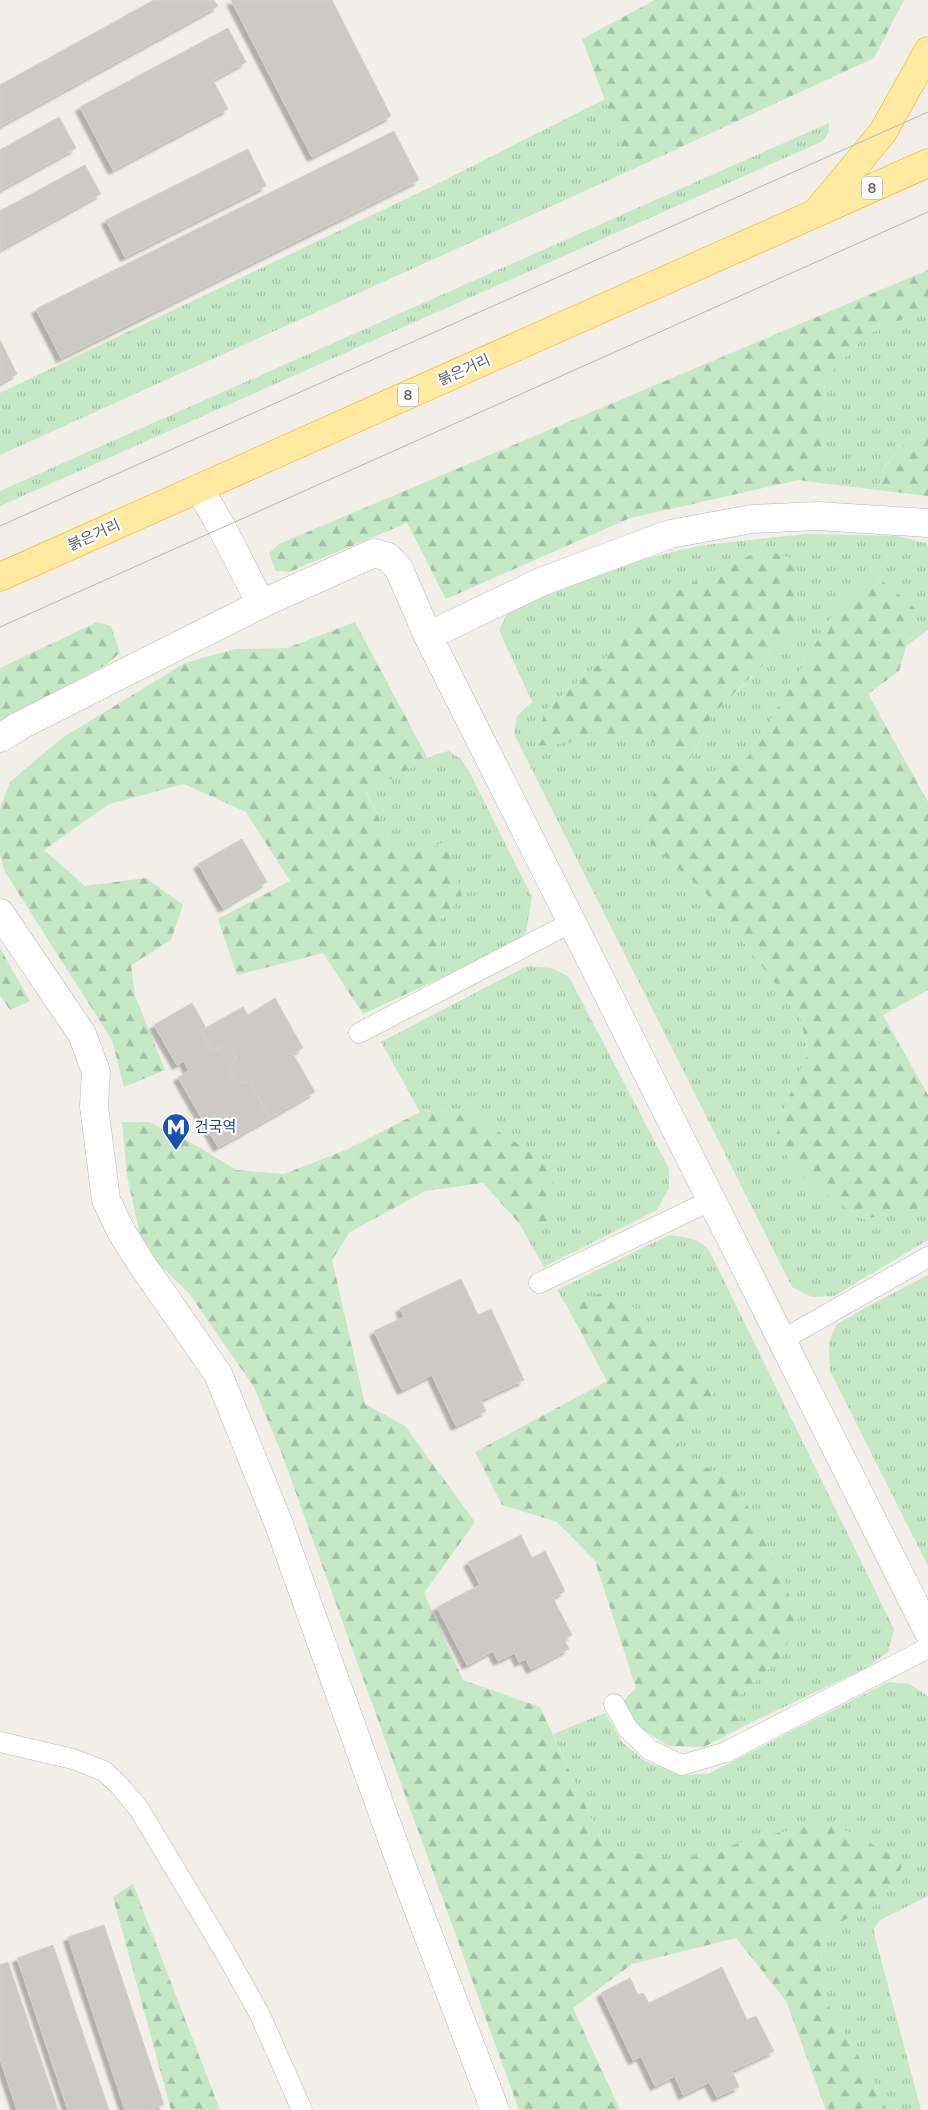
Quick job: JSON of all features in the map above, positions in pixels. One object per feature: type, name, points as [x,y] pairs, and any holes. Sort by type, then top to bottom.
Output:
[{"type":"highway","points":[[816,213],[884,132],[928,51]]},
{"type":"highway","name":"붉은거리","points":[[0,577],[928,163]]},
{"type":"street","points":[[199,488],[261,604]]},
{"type":"street","points":[[428,636],[543,581],[670,534],[752,519],[818,516],[928,523]]},
{"type":"street","points":[[0,738],[21,725],[261,604],[374,553],[388,557],[399,568],[428,636],[928,1631]]},
{"type":"street","points":[[0,913],[82,1034],[96,1072],[94,1106],[106,1200],[121,1231],[141,1263],[218,1374],[278,1522],[404,1872],[495,2110]]},
{"type":"lane","points":[[359,1033],[572,922]]},
{"type":"lane","points":[[539,1283],[712,1200]]},
{"type":"lane","points":[[782,1340],[928,1257]]},
{"type":"lane","points":[[614,1704],[628,1729],[650,1750],[682,1765],[726,1752],[928,1648]]},
{"type":"lane","points":[[0,1742],[73,1759],[104,1771],[134,1803],[221,1945],[260,2015],[302,2110]]},
{"type":"green space","points":[[655,0],[904,0],[874,58],[631,170],[582,39]]},
{"type":"green space","points":[[605,99],[631,170],[0,455],[0,393],[435,185]]},
{"type":"green space","points":[[829,123],[829,131],[823,141],[0,506],[0,491]]},
{"type":"green space","points":[[928,270],[928,308],[866,335],[825,379],[821,483],[799,480],[630,518],[446,599],[407,523],[289,572],[276,571],[269,553],[279,544]]},
{"type":"green space","points":[[928,308],[928,425],[906,442],[884,467],[878,490],[821,483],[825,379],[866,335]]},
{"type":"green space","points":[[928,425],[928,496],[878,490],[884,468],[906,442]]},
{"type":"green space","points":[[804,534],[897,536],[928,545],[928,630],[906,646],[917,610],[878,577],[840,603],[748,757],[707,784],[689,763],[712,715],[753,676],[761,550],[692,583],[637,617],[603,661],[544,711],[538,746],[636,735],[673,752],[655,786],[642,836],[704,891],[800,1015],[808,1054],[789,1096],[776,1136],[797,1173],[863,1219],[928,1207],[928,1240],[834,1296],[812,1297],[792,1287],[514,734],[517,716],[532,702],[499,630],[506,616],[519,605],[597,570],[698,546]]},
{"type":"green space","points":[[761,550],[796,559],[798,631],[712,715],[689,762],[707,783],[748,757],[840,603],[878,577],[917,610],[899,671],[868,694],[928,802],[928,990],[883,1015],[928,1095],[928,1207],[863,1219],[797,1173],[776,1136],[789,1096],[808,1054],[800,1015],[704,891],[642,836],[655,786],[672,752],[636,735],[538,746],[544,711],[603,661],[637,617],[692,583]]},
{"type":"green space","points":[[97,622],[111,626],[120,653],[107,664],[0,722],[0,668]]},
{"type":"green space","points":[[355,622],[428,759],[366,792],[398,856],[448,842],[462,897],[441,919],[441,978],[363,1014],[323,953],[237,975],[218,919],[290,881],[246,812],[184,784],[109,804],[44,850],[85,886],[146,878],[183,905],[171,940],[131,965],[135,996],[165,1070],[124,1087],[112,1040],[5,872],[0,855],[0,808],[10,782],[62,738],[185,663],[235,649],[287,648]]},
{"type":"green space","points":[[449,751],[461,759],[470,773],[532,897],[526,932],[516,941],[441,978],[441,919],[448,842],[398,856],[366,791],[436,754]]},
{"type":"green space","points":[[0,948],[30,1001],[10,1010],[0,995]]},
{"type":"green space","points":[[527,966],[552,968],[569,977],[669,1169],[669,1188],[657,1210],[544,1267],[519,1223],[552,1227],[464,1109],[420,1112],[381,1042]]},
{"type":"green space","points":[[464,1109],[553,1167],[552,1227],[519,1223],[483,1183],[425,1191],[350,1232],[332,1260],[365,1404],[405,1426],[475,1522],[424,1593],[463,1680],[540,1707],[605,1848],[682,1860],[763,1836],[830,1822],[905,1862],[881,1902],[820,1932],[824,1998],[880,2092],[886,2110],[826,2110],[786,2001],[736,1938],[632,1964],[573,2008],[620,2110],[519,2110],[283,1457],[254,1387],[188,1292],[143,1249],[127,1175],[122,1122],[149,1122],[188,1141],[237,1170],[284,1174],[346,1150],[420,1112]]},
{"type":"green space","points":[[669,1235],[686,1237],[700,1243],[709,1250],[894,1629],[888,1652],[866,1668],[744,1726],[729,1705],[782,1657],[799,1617],[756,1520],[733,1481],[708,1468],[683,1464],[677,1436],[707,1409],[717,1380],[689,1360],[654,1341],[634,1308],[603,1293],[568,1308],[557,1290]]},
{"type":"green space","points":[[928,1275],[928,1566],[830,1371],[829,1343],[836,1325]]},
{"type":"green space","points":[[603,1292],[634,1308],[654,1341],[689,1360],[717,1380],[707,1409],[677,1436],[683,1464],[708,1468],[733,1481],[756,1520],[799,1617],[782,1657],[729,1705],[744,1726],[704,1747],[669,1746],[640,1728],[622,1702],[636,1688],[595,1561],[557,1522],[502,1505],[475,1452],[607,1381],[568,1308]]},
{"type":"green space","points":[[888,1682],[909,1684],[928,1696],[928,1896],[880,1920],[874,1928],[921,2110],[886,2110],[880,2092],[824,1998],[820,1932],[881,1902],[904,1861],[763,1836],[682,1860],[605,1848],[553,1734],[605,1713],[623,1743],[645,1761],[679,1775],[708,1774]]},
{"type":"green space","points":[[133,1884],[220,2110],[171,2110],[113,1897]]},
{"type":"building","points":[[154,0],[214,0],[218,6],[0,126],[0,85]]},
{"type":"building","points":[[231,0],[332,0],[391,116],[312,157]]},
{"type":"building","points":[[228,28],[246,62],[213,80],[228,109],[113,170],[80,107]]},
{"type":"building","points":[[59,117],[76,148],[0,190],[0,150]]},
{"type":"building","points":[[394,131],[419,180],[61,358],[36,309]]},
{"type":"building","points":[[248,149],[266,186],[125,257],[106,220]]},
{"type":"building","points":[[85,165],[101,194],[0,250],[0,211]]},
{"type":"building","points":[[0,340],[17,374],[0,383]]},
{"type":"building","points":[[242,839],[267,882],[223,908],[198,864]]},
{"type":"building","points":[[275,998],[303,1048],[293,1054],[315,1092],[270,1118],[250,1082],[239,1083],[232,1077],[231,1069],[234,1061],[237,1059],[228,1043],[213,1052],[200,1031],[243,1007],[248,1015]]},
{"type":"building","points":[[192,1003],[206,1028],[200,1031],[213,1052],[228,1043],[237,1059],[234,1061],[231,1069],[232,1077],[239,1083],[250,1082],[270,1118],[218,1147],[178,1077],[189,1071],[184,1061],[177,1065],[154,1025]]},
{"type":"building","points":[[461,1279],[478,1315],[491,1309],[524,1380],[481,1400],[486,1411],[456,1426],[432,1375],[402,1390],[374,1331],[404,1317],[400,1308]]},
{"type":"building","points":[[521,1535],[532,1558],[545,1551],[565,1591],[553,1598],[572,1635],[564,1639],[569,1649],[531,1669],[526,1659],[519,1662],[515,1653],[498,1661],[493,1651],[467,1665],[437,1607],[480,1585],[468,1562]]},
{"type":"building","points":[[104,1925],[164,2105],[148,2110],[125,2110],[68,1937]]},
{"type":"building","points":[[53,1945],[109,2110],[68,2110],[17,1958]]},
{"type":"building","points":[[8,1962],[58,2110],[17,2110],[0,2059],[0,1965]]},
{"type":"building","points":[[722,1967],[747,2020],[756,2016],[774,2051],[732,2071],[739,2087],[717,2097],[709,2082],[683,2095],[675,2076],[655,2086],[641,2056],[633,2060],[601,1993],[630,1978],[638,1995],[643,1993],[649,2003]]},
{"type":"tram line","points":[[0,526],[928,112]]},
{"type":"tram line","points":[[0,627],[928,212]]},
{"type":"place","name":"건국역","points":[[176,1151]]}]
